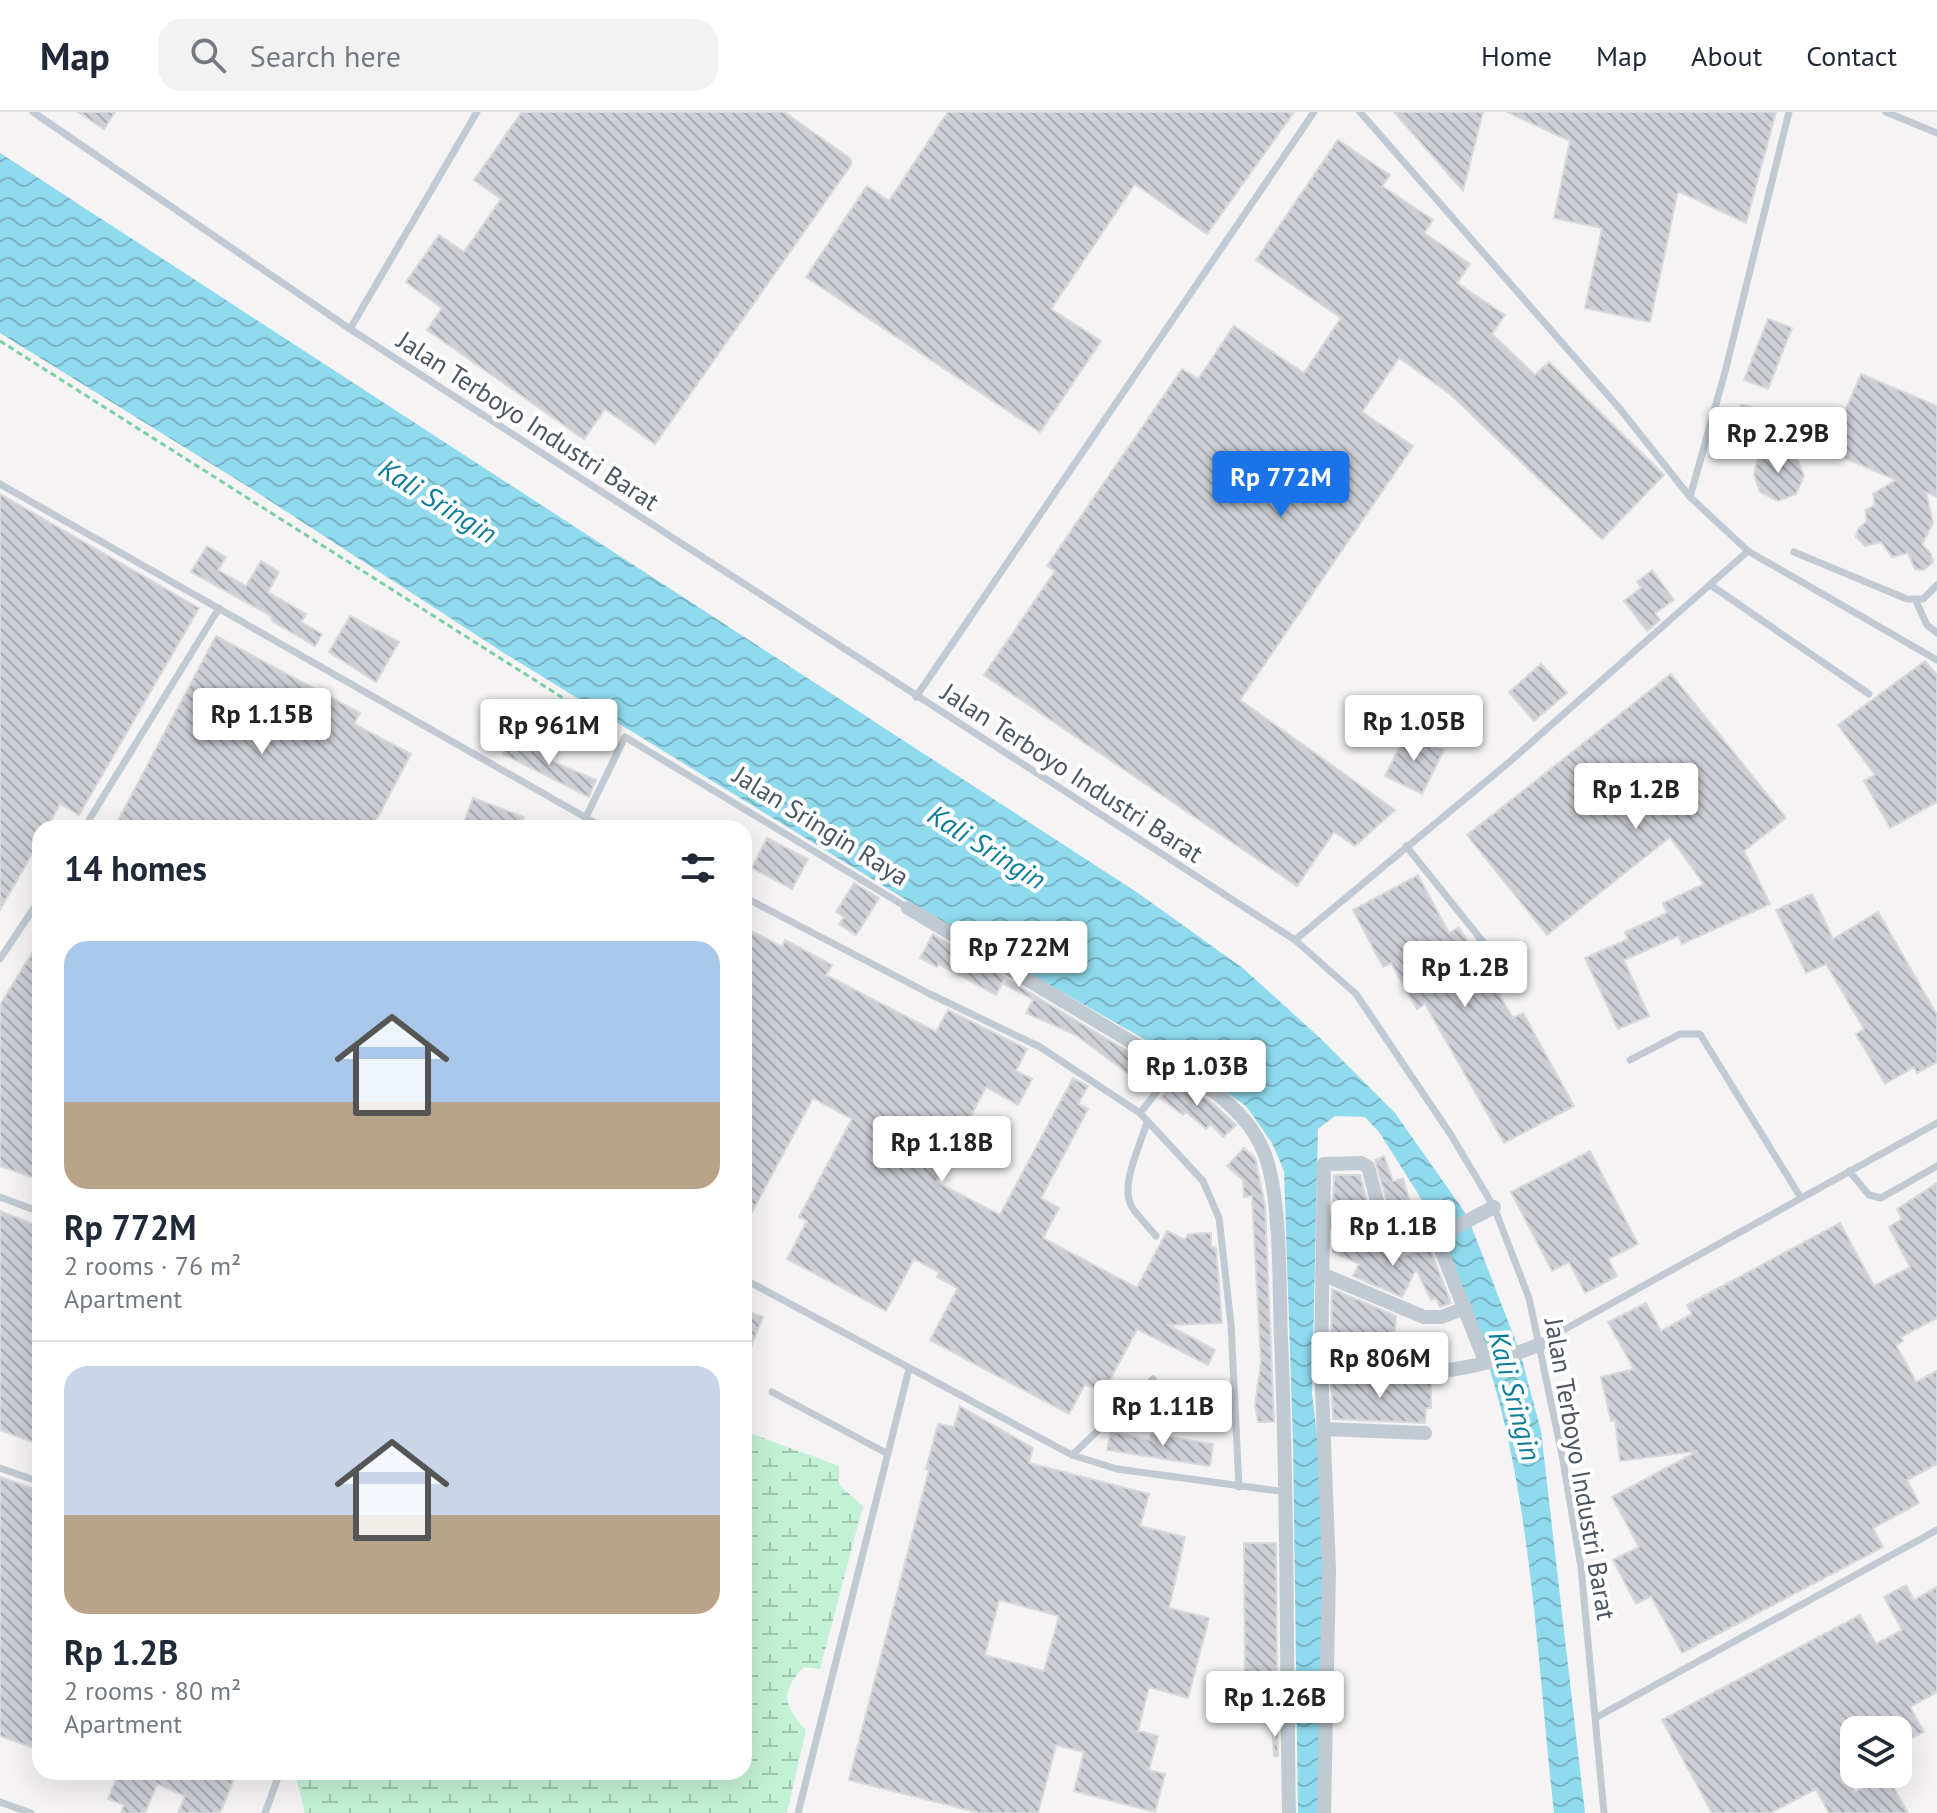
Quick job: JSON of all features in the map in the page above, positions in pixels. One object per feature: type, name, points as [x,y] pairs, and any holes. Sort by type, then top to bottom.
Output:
[{"type":"street","name":"Jalan Sringin Raya","points":[[908,908],[1176,1068],[1234,1107],[1254,1131],[1269,1166],[1280,1304],[1286,1492],[1289,1813]]},
{"type":"street","points":[[1324,1813],[1329,1585],[1321,1364],[1324,1164],[1365,1164],[1388,1242]]},
{"type":"street","points":[[1322,1219],[1403,1246],[1438,1237],[1489,1210]]},
{"type":"street","points":[[1438,1237],[1487,1361]]},
{"type":"street","points":[[1322,1274],[1424,1317],[1441,1317],[1466,1308]]},
{"type":"street","points":[[1321,1364],[1417,1375],[1487,1361],[1534,1346]]},
{"type":"street","points":[[1324,1429],[1425,1433]]},
{"type":"lane","name":"Jalan Terboyo Industri Barat","points":[[33,112],[350,329],[1295,940],[1356,994],[1451,1135],[1529,1298],[1534,1346],[1581,1567],[1604,1813]]},
{"type":"lane","points":[[350,329],[477,112]]},
{"type":"lane","points":[[916,697],[1314,112]]},
{"type":"lane","points":[[1360,112],[1620,409],[1690,497],[1748,551],[1937,660]]},
{"type":"lane","points":[[1690,497],[1789,112]]},
{"type":"lane","points":[[1886,112],[1937,133]]},
{"type":"lane","points":[[0,484],[585,819],[625,737]]},
{"type":"lane","points":[[1295,940],[1712,586],[1748,551]]},
{"type":"lane","points":[[1794,552],[1916,601],[1927,625],[1937,633]]},
{"type":"lane","points":[[1916,601],[1937,585]]},
{"type":"lane","points":[[1712,586],[1869,694]]},
{"type":"lane","points":[[89,820],[219,608]]},
{"type":"lane","name":"Jalan Sringin Raya","points":[[625,737],[908,908]]},
{"type":"lane","points":[[1406,846],[1508,973]]},
{"type":"lane","points":[[752,901],[930,994],[1040,1047],[1140,1113],[1203,1181],[1219,1218],[1231,1324],[1239,1487]]},
{"type":"lane","points":[[0,959],[32,911]]},
{"type":"lane","points":[[1630,1060],[1680,1034],[1700,1034],[1801,1198]]},
{"type":"lane","points":[[1140,1113],[1176,1068]]},
{"type":"lane","points":[[1147,1122],[1128,1184],[1128,1197],[1131,1206],[1156,1236]]},
{"type":"lane","points":[[1534,1346],[1937,1123]]},
{"type":"lane","points":[[1849,1171],[1869,1195],[1881,1198],[1937,1166]]},
{"type":"lane","points":[[0,1197],[32,1209]]},
{"type":"lane","points":[[752,1283],[1072,1455],[1117,1469],[1286,1492]]},
{"type":"lane","points":[[798,1813],[909,1369]]},
{"type":"lane","points":[[1072,1455],[1153,1379]]},
{"type":"lane","points":[[772,1392],[888,1454]]},
{"type":"lane","points":[[0,1468],[32,1479]]},
{"type":"lane","points":[[1597,1717],[1937,1530]]},
{"type":"lane","points":[[265,1813],[277,1780]]},
{"type":"lane","points":[[0,1802],[31,1813]]},
{"type":"path","points":[[0,341],[625,737]]},
{"type":"green space","points":[[752,1434],[839,1466],[839,1485],[863,1506],[820,1669],[804,1667],[788,1692],[789,1706],[806,1730],[787,1813],[305,1813],[297,1781],[752,1780]]},
{"type":"water","name":"Kali Sringin","points":[[0,153],[1138,893],[1244,969],[1320,1038],[1395,1113],[1466,1214],[1441,1230],[1379,1132],[1365,1117],[1335,1116],[1318,1129],[1312,1393],[1319,1453],[1325,1634],[1318,1813],[1298,1813],[1293,1441],[1284,1171],[1272,1143],[1246,1106],[1177,1058],[978,944],[507,655],[247,486],[0,333]]},
{"type":"water","points":[[1470,1223],[1518,1347],[1486,1356],[1444,1237]]},
{"type":"water","name":"Kali Sringin","points":[[1521,1356],[1541,1431],[1585,1813],[1554,1813],[1524,1530],[1515,1474],[1489,1367]]},
{"type":"building","points":[[78,112],[115,112],[104,129]]},
{"type":"building","points":[[522,112],[784,112],[851,159],[851,165],[655,444],[605,409],[584,439],[427,330],[442,308],[406,282],[439,235],[464,252],[501,199],[474,180]]},
{"type":"building","points":[[948,112],[1294,112],[1207,234],[1135,184],[1051,309],[1101,341],[1040,432],[806,277],[867,186],[889,201]]},
{"type":"building","points":[[1394,112],[1483,112],[1463,191]]},
{"type":"building","points":[[1507,112],[1776,112],[1746,223],[1678,191],[1650,322],[1585,308],[1602,228],[1554,218],[1570,141]]},
{"type":"building","points":[[1338,140],[1390,175],[1382,186],[1433,220],[1424,233],[1470,264],[1457,283],[1505,315],[1492,334],[1535,375],[1549,362],[1664,475],[1602,539],[1450,394],[1399,358],[1362,412],[1413,446],[1240,700],[1395,810],[1355,846],[1334,832],[1297,886],[984,675],[1055,571],[1047,566],[1182,369],[1198,379],[1234,326],[1304,373],[1341,318],[1256,260]]},
{"type":"building","points":[[1768,319],[1792,328],[1768,389],[1744,380]]},
{"type":"building","points":[[1861,374],[1937,406],[1937,497],[1926,492],[1933,523],[1922,544],[1931,554],[1933,562],[1924,570],[1915,569],[1908,553],[1892,557],[1881,542],[1865,546],[1856,537],[1858,529],[1867,521],[1865,510],[1875,505],[1873,494],[1896,480],[1828,451]]},
{"type":"building","points":[[1741,405],[1760,409],[1749,452],[1731,448]]},
{"type":"building","points":[[1780,451],[1797,458],[1804,476],[1796,494],[1778,501],[1760,492],[1754,474],[1759,454]]},
{"type":"building","points":[[0,494],[199,608],[79,815],[60,804],[51,820],[32,820],[32,854],[0,910]]},
{"type":"building","points":[[207,546],[226,557],[218,570],[246,586],[261,561],[279,572],[268,592],[306,614],[301,622],[322,634],[315,646],[272,621],[271,616],[191,572]]},
{"type":"building","points":[[1652,570],[1674,600],[1655,613],[1660,620],[1647,631],[1624,601],[1641,588],[1637,582]]},
{"type":"building","points":[[350,616],[399,642],[376,682],[329,652]]},
{"type":"building","points":[[216,636],[360,713],[354,724],[411,754],[376,820],[118,820]]},
{"type":"building","points":[[1925,661],[1937,675],[1937,802],[1890,828],[1864,781],[1875,775],[1838,725]]},
{"type":"building","points":[[1541,664],[1567,693],[1534,721],[1509,692]]},
{"type":"building","points":[[1671,674],[1786,818],[1744,851],[1770,904],[1682,944],[1678,936],[1624,960],[1649,1016],[1618,1029],[1585,958],[1628,939],[1625,932],[1667,913],[1663,903],[1704,884],[1670,837],[1547,935],[1467,835]]},
{"type":"building","points":[[1407,732],[1444,750],[1422,794],[1385,776]]},
{"type":"building","points":[[511,737],[551,757],[549,760],[596,780],[589,797],[503,754]]},
{"type":"building","points":[[473,798],[524,817],[523,820],[465,820]]},
{"type":"building","points":[[767,838],[808,859],[792,889],[752,868]]},
{"type":"building","points":[[1418,875],[1449,933],[1459,927],[1513,1018],[1523,1013],[1574,1106],[1504,1143],[1425,1004],[1417,1009],[1391,963],[1383,967],[1353,910]]},
{"type":"building","points":[[854,883],[879,898],[856,935],[839,924],[844,917],[836,912]]},
{"type":"building","points":[[1812,894],[1833,939],[1878,912],[1937,1015],[1937,1062],[1917,1073],[1914,1067],[1885,1084],[1856,1034],[1864,1029],[1826,964],[1806,973],[1776,910]]},
{"type":"building","points":[[752,931],[782,947],[785,940],[832,965],[826,975],[936,1032],[948,1010],[1027,1049],[1016,1071],[1032,1079],[1018,1105],[986,1087],[936,1182],[1000,1215],[1073,1078],[1088,1086],[1078,1104],[1088,1109],[1041,1198],[1059,1208],[1043,1238],[1137,1288],[1167,1231],[1185,1240],[1188,1234],[1211,1233],[1211,1246],[1216,1248],[1222,1323],[1168,1325],[1215,1350],[1208,1365],[1137,1329],[1103,1393],[1085,1384],[1069,1414],[930,1340],[958,1288],[937,1277],[939,1272],[914,1259],[886,1311],[787,1259],[807,1221],[799,1217],[852,1119],[813,1098],[752,1212]]},
{"type":"building","points":[[933,934],[1005,978],[996,995],[939,964],[937,967],[920,958]]},
{"type":"building","points":[[32,953],[32,1177],[0,1166],[0,1005]]},
{"type":"building","points":[[1007,979],[1034,995],[1032,999],[1004,984]]},
{"type":"building","points":[[1035,996],[1164,1073],[1150,1090],[1076,1035],[1026,1013]]},
{"type":"building","points":[[1175,1080],[1214,1104],[1236,1125],[1223,1137],[1211,1124],[1206,1129],[1186,1112],[1183,1115],[1160,1098]]},
{"type":"building","points":[[1244,1148],[1255,1158],[1265,1205],[1274,1422],[1258,1422],[1255,1406],[1261,1362],[1252,1196],[1244,1197],[1243,1180],[1227,1166]]},
{"type":"building","points":[[1590,1151],[1638,1244],[1608,1259],[1617,1276],[1585,1293],[1569,1262],[1552,1271],[1511,1192]]},
{"type":"building","points":[[1384,1156],[1393,1181],[1403,1179],[1419,1231],[1403,1236],[1396,1233],[1375,1160]]},
{"type":"building","points":[[1334,1175],[1360,1175],[1373,1226],[1333,1212]]},
{"type":"building","points":[[1937,1183],[1937,1318],[1901,1337],[1903,1341],[1896,1345],[1916,1382],[1937,1371],[1937,1464],[1907,1480],[1919,1503],[1873,1528],[1883,1547],[1682,1653],[1651,1596],[1636,1604],[1613,1560],[1639,1547],[1612,1497],[1698,1451],[1620,1461],[1615,1420],[1611,1421],[1601,1377],[1634,1369],[1608,1322],[1646,1303],[1661,1331],[1692,1314],[1687,1305],[1840,1223],[1874,1286],[1910,1267],[1889,1227],[1902,1219],[1897,1209]]},
{"type":"building","points":[[0,1211],[32,1224],[32,1442],[0,1430]]},
{"type":"building","points":[[1334,1234],[1401,1256],[1430,1249],[1451,1303],[1440,1307],[1436,1298],[1431,1300],[1416,1269],[1402,1297],[1353,1276],[1359,1264],[1333,1252]]},
{"type":"building","points":[[1332,1289],[1396,1316],[1394,1339],[1404,1339],[1404,1345],[1422,1346],[1422,1351],[1433,1351],[1432,1362],[1380,1361],[1331,1355]]},
{"type":"building","points":[[752,1313],[763,1317],[752,1344]]},
{"type":"building","points":[[1331,1376],[1431,1382],[1431,1408],[1426,1408],[1425,1423],[1333,1419]]},
{"type":"building","points":[[960,1406],[1033,1448],[1029,1463],[1149,1494],[1140,1526],[1185,1537],[1169,1608],[1209,1618],[1188,1698],[1149,1687],[1138,1731],[1158,1736],[1149,1770],[1165,1774],[1155,1812],[1074,1791],[1084,1752],[1056,1745],[1038,1813],[980,1813],[849,1780],[929,1470],[926,1469],[938,1424],[954,1427]],"holes":[[[999,1600],[1059,1616],[1044,1671],[985,1655]]]},
{"type":"building","points":[[1111,1431],[1150,1440],[1151,1434],[1213,1444],[1210,1466],[1107,1450]]},
{"type":"building","points":[[0,1477],[32,1488],[32,1747],[0,1736]]},
{"type":"building","points":[[1244,1543],[1276,1543],[1277,1678],[1245,1678]]},
{"type":"building","points":[[1906,1585],[1914,1600],[1937,1587],[1937,1692],[1910,1707],[1924,1732],[1912,1738],[1912,1716],[1840,1716],[1840,1788],[1854,1788],[1854,1792],[1862,1788],[1894,1788],[1908,1813],[1829,1813],[1816,1789],[1770,1813],[1712,1813],[1662,1720],[1860,1615],[1876,1644],[1902,1630],[1884,1597]]},
{"type":"building","points":[[1272,1725],[1278,1725],[1278,1756],[1274,1756]]},
{"type":"building","points":[[116,1780],[234,1780],[220,1813],[178,1813],[185,1796],[157,1784],[145,1813],[121,1813],[124,1805],[108,1799]]}]
